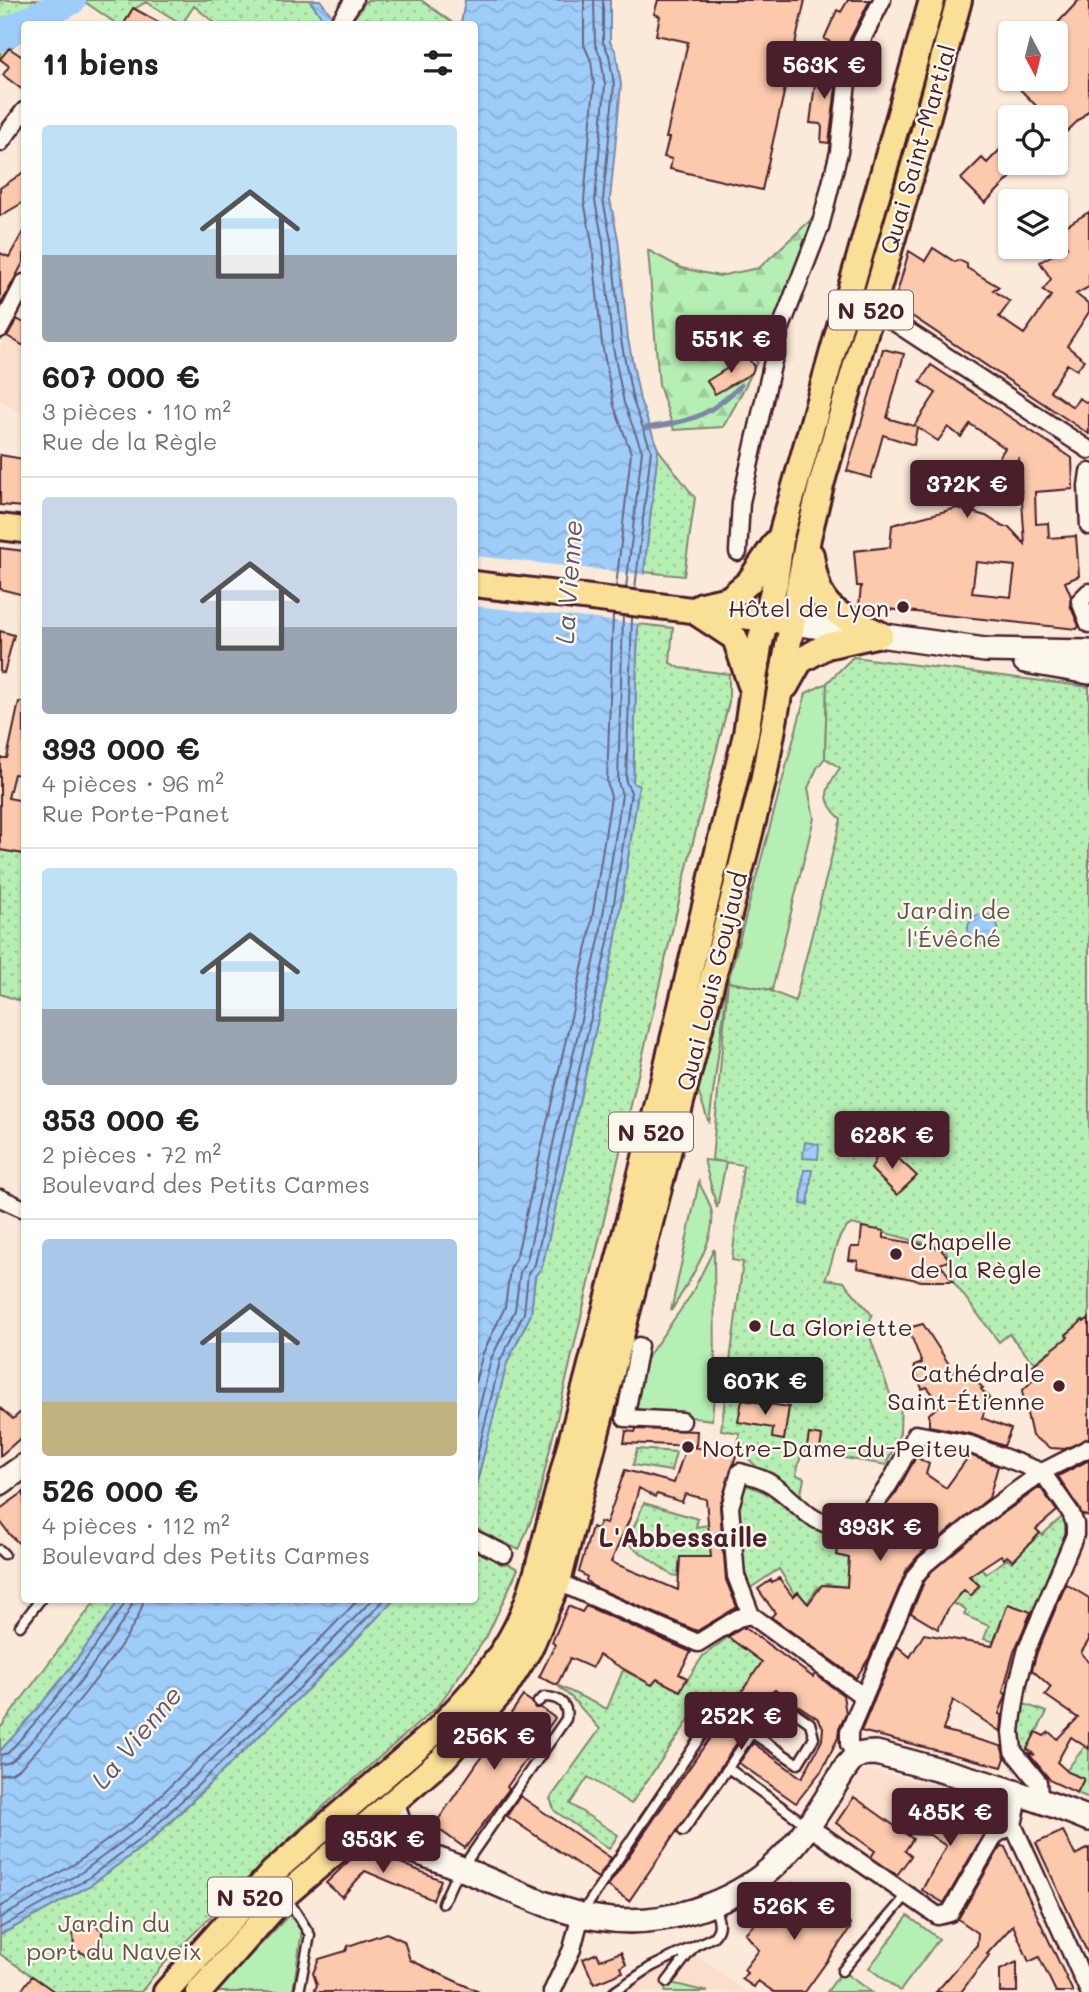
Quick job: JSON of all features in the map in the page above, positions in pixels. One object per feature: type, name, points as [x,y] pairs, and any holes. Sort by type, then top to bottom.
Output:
[{"type":"main road","name":"Quai Saint-Martial","points":[[766,619],[775,583],[782,532],[932,0]]},
{"type":"main road","name":"Quai Saint-Martial","points":[[793,623],[808,538],[821,485],[959,0]]},
{"type":"main road","points":[[0,527],[21,530]]},
{"type":"main road","points":[[687,608],[729,599],[757,573],[782,532]]},
{"type":"main road","points":[[808,538],[818,593],[834,612],[880,634]]},
{"type":"main road","points":[[478,584],[687,608],[880,634],[985,650],[1048,667],[1089,672]]},
{"type":"main road","points":[[687,608],[736,638],[752,690]]},
{"type":"main road","name":"Quai Louis Goujaud","points":[[547,1577],[746,734],[766,619]]},
{"type":"main road","name":"Quai Louis Goujaud","points":[[547,1577],[763,782],[793,623]]},
{"type":"main road","points":[[780,696],[800,661],[826,646],[880,634]]},
{"type":"main road","points":[[985,650],[1089,652]]},
{"type":"main road","points":[[0,1483],[21,1468]]},
{"type":"main road","name":"N 520","points":[[199,1992],[285,1895],[443,1759],[505,1688],[530,1648],[547,1577]]},
{"type":"main road","name":"N 520","points":[[166,1992],[273,1872],[437,1730],[462,1704],[510,1639],[525,1609],[547,1577]]},
{"type":"main road","points":[[356,1833],[416,1852],[581,1915],[637,1921],[690,1911],[714,1903],[768,1870],[796,1843],[855,1755],[876,1753],[988,1782],[1089,1819]]},
{"type":"main road","points":[[392,1802],[403,1837],[416,1852]]},
{"type":"street","points":[[340,21],[354,0]]},
{"type":"street","points":[[738,552],[741,502],[780,330],[820,227],[839,152],[849,65],[882,0]]},
{"type":"street","points":[[0,143],[21,115]]},
{"type":"street","points":[[0,329],[21,289]]},
{"type":"street","points":[[848,298],[872,309],[1089,450]]},
{"type":"street","points":[[1089,472],[1089,526]]},
{"type":"street","points":[[1085,597],[1089,624]]},
{"type":"street","points":[[0,1198],[21,1208]]},
{"type":"street","points":[[639,1346],[625,1418],[682,1421]]},
{"type":"street","points":[[808,1826],[938,1916],[950,1913],[995,1835],[1013,1825],[1038,1782],[1013,1751],[1011,1732],[1018,1682],[1027,1649],[1075,1535],[1075,1524],[1070,1513],[1042,1472],[969,1444],[916,1434],[889,1483],[871,1508],[854,1523],[839,1526],[824,1523],[811,1516],[768,1482],[740,1472],[730,1507],[736,1576],[751,1615],[864,1697]]},
{"type":"street","points":[[855,1755],[849,1744],[849,1732],[915,1576],[925,1564],[981,1517],[1042,1472],[1089,1448]]},
{"type":"street","points":[[478,1540],[504,1554]]},
{"type":"street","points":[[547,1577],[698,1643],[738,1618],[751,1615]]},
{"type":"street","points":[[1013,1825],[1088,1992]]},
{"type":"street","points":[[552,1992],[572,1949],[581,1915]]},
{"type":"lane","points":[[20,1626],[38,1603]]},
{"type":"lane","points":[[443,1903],[453,1881],[566,1719],[568,1711],[565,1704],[559,1700],[544,1697],[538,1702]]},
{"type":"lane","points":[[684,1831],[775,1698],[810,1723],[814,1738],[798,1764],[752,1733]]},
{"type":"lane","points":[[581,1915],[640,1822],[709,1724]]},
{"type":"lane","points":[[728,1768],[808,1826]]},
{"type":"lane","points":[[285,1895],[310,1935],[299,1992]]},
{"type":"lane","points":[[842,1971],[907,1895]]},
{"type":"lane","points":[[614,1992],[651,1967],[713,1937],[719,1931],[714,1903]]},
{"type":"lane","points":[[667,1982],[695,1945]]},
{"type":"shaded area","points":[[21,310],[21,413],[0,400],[0,348]]},
{"type":"shaded area","points":[[1083,1531],[1089,1537],[1089,1698],[1053,1656],[1036,1643]]},
{"type":"shaded area","points":[[871,1770],[983,1798],[995,1823],[948,1905],[897,1875],[828,1826],[860,1774]]},
{"type":"shaded area","points":[[695,1954],[746,1992],[625,1992],[652,1973],[675,1963],[683,1969]]},
{"type":"green space","points":[[0,0],[81,0],[50,21],[21,21],[21,38],[0,59]]},
{"type":"green space","points":[[82,0],[309,0],[323,19],[212,21],[194,6],[184,21],[177,21],[146,2],[131,11],[126,21],[113,21]]},
{"type":"green space","points":[[367,0],[421,0],[450,21],[352,21]]},
{"type":"green space","points":[[814,217],[762,351],[723,427],[674,430],[659,385],[648,250],[681,268],[719,276],[759,268]]},
{"type":"green space","points":[[658,449],[695,498],[684,576],[644,572]]},
{"type":"green space","points":[[638,624],[673,628],[670,663],[680,668],[729,674],[729,702],[693,842],[536,1508],[519,1550],[478,1530],[478,1477],[507,1363],[531,1314],[535,1276],[542,1267],[615,943],[639,785],[633,784]]},
{"type":"green space","name":"Jardin de l'Évêché","points":[[853,657],[1089,687],[1089,1321],[1082,1320],[1082,1325],[1071,1335],[1069,1332],[1066,1334],[1068,1337],[1053,1352],[1049,1351],[1036,1362],[1029,1358],[1009,1334],[999,1342],[952,1280],[946,1249],[852,1224],[838,1240],[825,1279],[844,1282],[872,1315],[867,1328],[890,1394],[901,1399],[900,1433],[886,1465],[802,1451],[796,1475],[804,1478],[800,1500],[760,1470],[737,1448],[740,1433],[721,1430],[743,1262],[732,1260],[743,1165],[712,1160],[728,982],[766,989],[795,1001],[841,819],[830,806],[827,794],[840,768],[825,758],[827,683]]},
{"type":"green space","points":[[827,683],[825,758],[808,788],[814,818],[772,990],[728,982],[806,693]]},
{"type":"green space","points":[[0,850],[21,854],[21,1001],[0,994]]},
{"type":"green space","points":[[728,982],[709,1123],[697,1088]]},
{"type":"green space","points":[[704,1160],[726,1162],[717,1208]]},
{"type":"green space","points":[[699,1182],[710,1206],[712,1225],[698,1264],[671,1311]]},
{"type":"green space","points":[[714,1249],[715,1382],[712,1420],[636,1414],[644,1362],[691,1295]]},
{"type":"green space","points":[[637,1449],[676,1452],[671,1471],[633,1465]]},
{"type":"green space","points":[[744,1484],[769,1494],[807,1526],[836,1532],[834,1541],[840,1543],[837,1555],[849,1558],[847,1587],[827,1584],[818,1587],[807,1603],[798,1592],[795,1595],[779,1569],[747,1590],[742,1582],[734,1516]]},
{"type":"green space","points":[[644,1503],[698,1519],[696,1527],[708,1525],[723,1551],[722,1559],[680,1557],[678,1576],[672,1575],[627,1543]]},
{"type":"green space","points":[[1064,1515],[1068,1530],[1067,1539],[1034,1613],[1008,1604],[1000,1625],[1000,1643],[984,1639],[989,1626],[964,1615],[966,1610],[953,1603],[958,1585],[972,1595],[980,1586],[970,1576],[981,1568],[986,1574],[1007,1559],[1012,1562],[1040,1533],[1042,1535]]},
{"type":"green space","name":"Jardin du port du Naveix","points":[[478,1548],[518,1569],[487,1636],[438,1706],[325,1805],[251,1875],[160,1968],[141,1992],[55,1992],[0,1954],[0,1935],[91,1885],[153,1839],[314,1683],[391,1603],[478,1603]]},
{"type":"green space","points":[[94,1603],[117,1603],[62,1678],[0,1751],[0,1728]]},
{"type":"green space","points":[[728,1637],[775,1669],[777,1687],[718,1727],[693,1714],[631,1804],[588,1777],[570,1804],[618,1835],[609,1849],[555,1811],[550,1799],[600,1729],[557,1685],[607,1709],[623,1670],[652,1685],[657,1679],[680,1691],[703,1656]]},
{"type":"green space","points":[[1021,1703],[1047,1712],[1025,1753],[1020,1745]]},
{"type":"green space","points":[[1089,1741],[1089,1798],[1077,1793],[1084,1779],[1066,1771]]},
{"type":"green space","points":[[289,1915],[302,1930],[293,1992],[215,1992]]},
{"type":"green space","points":[[908,1916],[939,1939],[900,1991],[869,1968]]},
{"type":"green space","points":[[842,1971],[871,1992],[827,1992]]},
{"type":"green space","points":[[667,1982],[708,1992],[665,1992]]},
{"type":"water","points":[[61,0],[81,0],[50,21],[25,21]]},
{"type":"water","points":[[310,0],[320,0],[332,16],[328,21],[324,21]]},
{"type":"water","name":"La Vienne","points":[[465,0],[610,0],[610,42],[616,52],[621,85],[610,200],[618,239],[628,339],[640,400],[658,449],[638,624],[633,783],[639,786],[615,943],[542,1267],[535,1276],[531,1314],[507,1363],[478,1477],[478,21],[462,21]]},
{"type":"water","points":[[21,23],[21,38],[18,41],[3,29]]},
{"type":"water","points":[[983,914],[994,918],[998,929],[994,940],[983,944],[972,940],[968,929],[972,918]]},
{"type":"water","points":[[805,1142],[819,1144],[818,1159],[803,1158]]},
{"type":"water","points":[[804,1170],[812,1170],[808,1205],[801,1204]]},
{"type":"water","name":"La Vienne","points":[[117,1603],[391,1603],[314,1683],[152,1839],[91,1885],[0,1935],[0,1751],[32,1715]]},
{"type":"pier","points":[[478,556],[647,575],[642,624],[478,606]]},
{"type":"building","points":[[658,0],[805,0],[762,190],[670,169],[672,159],[664,157],[669,138],[666,138],[688,42],[656,35],[660,16],[654,14]]},
{"type":"building","points":[[848,0],[870,0],[845,49],[824,39],[837,10],[841,12]]},
{"type":"building","points":[[1079,0],[1089,0],[1089,110],[1068,130],[1068,105],[1035,105],[1022,91],[1068,91],[1068,21],[1060,21]]},
{"type":"building","points":[[133,8],[157,21],[126,21]]},
{"type":"building","points":[[9,48],[21,56],[21,89],[3,75],[9,66],[0,59]]},
{"type":"building","points":[[817,68],[838,71],[829,143],[821,142],[820,124],[810,123]]},
{"type":"building","points":[[998,152],[998,175],[1013,175],[985,203],[961,179],[982,158],[987,163]]},
{"type":"building","points":[[21,174],[21,204],[0,216],[0,188]]},
{"type":"building","points":[[1089,212],[1089,287],[1076,294],[1089,304],[1089,312],[1067,346],[1084,360],[1077,370],[1067,364],[1050,391],[1073,407],[1079,398],[1089,404],[1089,434],[894,304],[909,251],[925,261],[933,248],[955,262],[959,260],[967,264],[967,268],[999,287],[993,290],[1010,302],[999,317],[1024,334],[1051,296],[1043,290],[1051,279],[1040,262],[1045,259],[1068,259],[1068,225]]},
{"type":"building","points":[[21,235],[21,267],[0,306],[0,253],[9,257]]},
{"type":"building","points":[[17,319],[21,321],[21,344],[7,336]]},
{"type":"building","points":[[883,349],[904,354],[887,418],[914,426],[936,393],[920,382],[931,365],[1072,458],[1073,489],[1035,492],[1036,524],[1048,523],[1049,538],[1076,536],[1079,576],[1065,582],[1071,596],[1070,605],[1079,626],[1077,629],[859,606],[861,586],[857,586],[854,551],[890,547],[892,525],[957,508],[986,516],[1003,527],[1009,527],[1025,544],[1019,459],[1005,479],[991,470],[1005,448],[970,424],[961,437],[948,427],[938,441],[917,427],[914,445],[883,435],[871,478],[847,471]],"holes":[[[976,562],[1015,566],[1011,597],[972,593]]]},
{"type":"building","points":[[747,356],[754,367],[752,373],[715,394],[707,381]]},
{"type":"building","points":[[0,455],[21,458],[21,507],[0,505]]},
{"type":"building","points":[[0,548],[21,551],[21,594],[0,589]]},
{"type":"building","points":[[0,631],[14,635],[4,673],[0,672]]},
{"type":"building","points":[[21,702],[21,775],[14,774],[8,798],[21,800],[21,854],[0,850],[0,758],[7,758]]},
{"type":"building","points":[[883,1144],[917,1176],[897,1195],[871,1169]]},
{"type":"building","name":"Chapelle de la Règle","points":[[862,1227],[884,1231],[884,1238],[940,1248],[950,1260],[940,1264],[953,1281],[922,1281],[857,1268],[858,1261],[849,1260],[851,1247],[860,1247]]},
{"type":"building","name":"Cathédrale Saint-Étienne","points":[[1089,1318],[1089,1438],[1065,1449],[1051,1448],[1032,1436],[1022,1391],[1040,1373],[1033,1365],[1068,1337],[1066,1335],[1083,1320],[1084,1322]]},
{"type":"building","points":[[923,1324],[954,1372],[960,1366],[983,1388],[981,1389],[989,1398],[982,1418],[1011,1429],[1004,1446],[971,1434],[929,1426],[929,1414],[941,1404],[927,1387],[922,1389],[914,1366],[922,1363],[908,1328]]},
{"type":"building","points":[[742,1400],[789,1407],[784,1440],[772,1438],[773,1428],[738,1422]]},
{"type":"building","points":[[0,1408],[13,1419],[21,1412],[21,1438],[0,1456]]},
{"type":"building","points":[[636,1429],[697,1431],[696,1446],[624,1443],[626,1431],[635,1432]]},
{"type":"building","points":[[809,1434],[822,1436],[820,1449],[807,1447]]},
{"type":"building","points":[[686,1447],[736,1456],[720,1505],[722,1538],[716,1533],[724,1555],[726,1580],[737,1607],[697,1631],[592,1586],[586,1580],[587,1577],[579,1572],[592,1527],[597,1529],[600,1522],[606,1524],[625,1470],[674,1483]],"holes":[[[639,1488],[655,1497],[657,1494],[682,1502],[685,1494],[706,1499],[711,1557],[680,1557],[678,1590],[611,1562],[631,1516]]]},
{"type":"building","points":[[967,1454],[998,1466],[989,1498],[918,1556],[907,1569],[869,1658],[856,1678],[771,1617],[775,1613],[758,1589],[771,1580],[772,1582],[779,1578],[793,1597],[798,1592],[808,1604],[822,1585],[847,1587],[849,1558],[837,1555],[841,1535],[864,1532],[896,1493],[916,1457],[929,1464],[926,1474],[946,1488],[966,1460],[964,1459]]},
{"type":"building","points":[[1089,1460],[1089,1517],[1082,1514],[1058,1476]]},
{"type":"building","points":[[1040,1487],[1057,1511],[1036,1529],[1040,1533],[1013,1561],[1007,1556],[1004,1559],[1001,1555],[969,1576],[979,1585],[971,1596],[964,1590],[948,1609],[938,1629],[911,1613],[924,1582],[932,1571],[987,1525]]},
{"type":"building","points":[[21,1494],[21,1545],[0,1521],[0,1509]]},
{"type":"building","points":[[1066,1584],[1089,1598],[1089,1640],[1081,1653],[1089,1663],[1089,1749],[1071,1737],[1057,1762],[1068,1772],[1084,1779],[1077,1793],[1051,1781],[1028,1753],[1035,1755],[1027,1749],[1036,1732],[1044,1736],[1049,1732],[1057,1739],[1078,1718],[1045,1695],[1051,1687],[1032,1670]]},
{"type":"building","points":[[1008,1604],[1031,1612],[1014,1652],[1003,1691],[1006,1695],[999,1714],[1002,1715],[1001,1732],[953,1700],[943,1730],[1001,1746],[1005,1758],[1002,1767],[861,1731],[897,1646],[910,1657],[924,1634],[992,1646]]},
{"type":"building","points":[[568,1606],[582,1612],[586,1606],[691,1652],[679,1674],[687,1678],[680,1691],[657,1679],[652,1685],[599,1655],[592,1668],[570,1658],[557,1685],[539,1677],[555,1645],[552,1642]]},
{"type":"building","points":[[744,1627],[813,1677],[815,1674],[843,1695],[846,1713],[838,1738],[822,1770],[796,1803],[739,1763],[753,1743],[802,1778],[822,1740],[823,1727],[817,1718],[775,1690],[772,1692],[629,1901],[608,1886],[762,1662],[728,1637]]},
{"type":"building","points":[[523,1696],[532,1702],[535,1708],[541,1708],[555,1718],[507,1787],[509,1789],[465,1848],[434,1826]]},
{"type":"building","points":[[520,1796],[611,1858],[598,1878],[507,1816]]},
{"type":"building","points":[[854,1797],[913,1839],[905,1851],[911,1856],[897,1875],[871,1857],[875,1851],[836,1823]]},
{"type":"building","points":[[930,1801],[943,1806],[935,1820],[959,1832],[972,1810],[994,1823],[986,1830],[944,1903],[922,1890],[946,1846],[930,1835],[908,1834]]},
{"type":"building","points":[[1063,1831],[1075,1855],[1089,1848],[1089,1956],[1036,1843]]},
{"type":"building","points":[[1001,1846],[1005,1847],[1073,1992],[1056,1992],[1039,1957],[1029,1962],[1013,1925],[987,1954],[989,1955],[961,1992],[936,1992],[977,1945],[978,1933],[958,1919]]},
{"type":"building","points":[[364,1850],[441,1880],[433,1900],[365,1871],[342,1897],[326,1883],[358,1852]]},
{"type":"building","points":[[792,1883],[850,1924],[850,1929],[805,1992],[774,1992],[758,1981],[754,1987],[742,1979],[747,1973],[744,1970],[759,1950],[745,1933],[770,1910]]},
{"type":"building","points":[[88,1922],[102,1930],[102,1947],[89,1956],[74,1949],[73,1931]]},
{"type":"building","points":[[386,1933],[404,1941],[410,1960],[479,1992],[314,1992],[317,1985],[313,1973],[319,1959],[346,1951],[348,1946]]},
{"type":"building","points":[[621,1952],[626,1964],[621,1967],[623,1972],[594,1984],[583,1959],[597,1953],[600,1960]]},
{"type":"building","points":[[1017,1962],[1017,1992],[1000,1992],[1000,1970]]},
{"type":"building","points":[[32,1976],[55,1992],[20,1992]]},
{"type":"waterway","points":[[30,21],[71,0]]},
{"type":"waterway","points":[[0,36],[21,25]]},
{"type":"waterway","points":[[645,428],[698,416],[718,405],[741,385]]},
{"type":"place","name":"Hôtel de Lyon","points":[[903,607]]},
{"type":"place","name":"Chapelle de la Règle","points":[[896,1254]]},
{"type":"place","name":"La Gloriette","points":[[755,1326]]},
{"type":"place","name":"Cathédrale Saint-Étienne","points":[[1059,1386]]},
{"type":"place","name":"Notre-Dame-du-Peiteu","points":[[688,1447]]},
{"type":"district","name":"L'Abbessaille","points":[[683,1537]]}]
